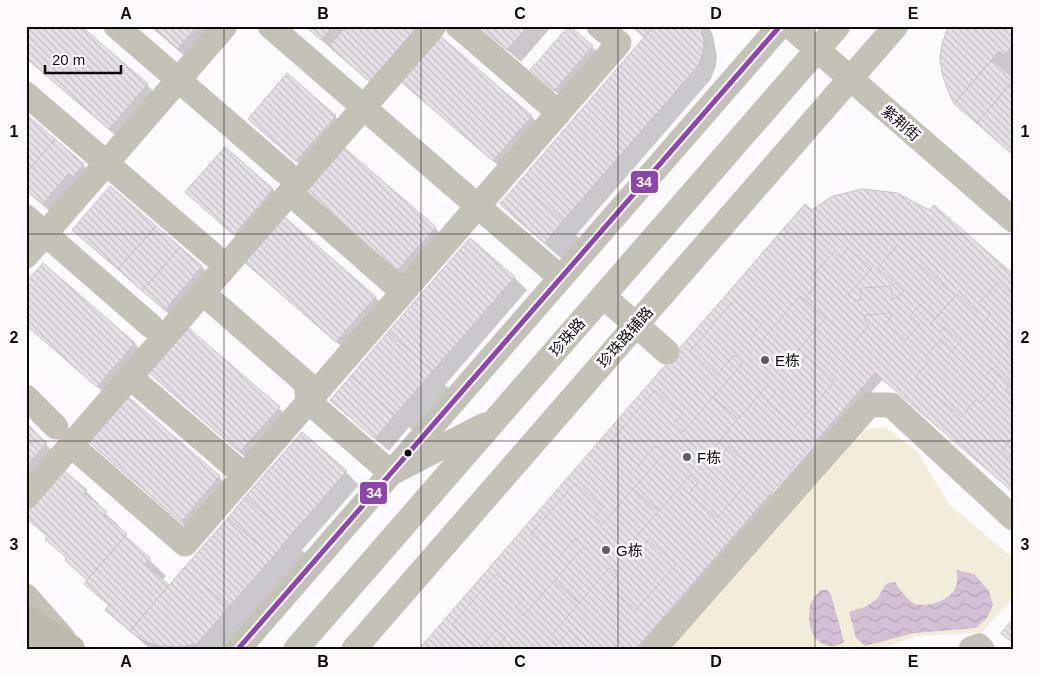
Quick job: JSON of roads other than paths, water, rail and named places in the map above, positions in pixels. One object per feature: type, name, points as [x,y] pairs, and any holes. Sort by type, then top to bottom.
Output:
[{"type":"main road","points":[[26,618],[72,649]]},
{"type":"main road","points":[[26,642],[32,649]]},
{"type":"street","points":[[116,26],[178,80],[404,292]]},
{"type":"street","points":[[26,256],[225,26]]},
{"type":"street","points":[[270,26],[561,278]]},
{"type":"street","points":[[26,496],[63,436],[130,376],[203,293],[287,183],[358,103],[434,26]]},
{"type":"street","points":[[458,26],[559,113]]},
{"type":"street","points":[[26,397],[63,436],[185,544],[619,43],[599,26]]},
{"type":"street","points":[[238,649],[780,26]]},
{"type":"street","name":"紫荆街","points":[[790,26],[1013,220]]},
{"type":"street","name":"珍珠路","points":[[296,649],[838,26]]},
{"type":"street","name":"珍珠路辅路","points":[[354,649],[896,26]]},
{"type":"street","points":[[26,94],[213,255]]},
{"type":"street","points":[[26,217],[152,326]]},
{"type":"street","points":[[203,293],[306,382],[308,401],[391,473]]},
{"type":"street","points":[[603,296],[667,352]]},
{"type":"street","points":[[130,376],[244,476]]},
{"type":"street","points":[[654,649],[869,405],[890,405],[1013,518]]},
{"type":"street","points":[[391,473],[496,419]]},
{"type":"street","points":[[26,596],[72,649]]},
{"type":"street","points":[[971,649],[979,646],[982,649]]},
{"type":"water","points":[[957,570],[974,574],[989,591],[993,605],[987,618],[976,628],[914,633],[865,646],[856,638],[849,612],[867,606],[878,598],[886,584],[895,582],[903,594],[913,603],[918,605],[932,604],[945,599],[954,591],[957,582]]},
{"type":"water","points":[[821,590],[827,590],[831,595],[844,642],[835,646],[829,646],[818,641],[810,624],[810,606]]},
{"type":"place","name":"E栋","points":[[765,360]]},
{"type":"place","name":"F栋","points":[[687,457]]},
{"type":"place","name":"G栋","points":[[606,550]]}]
